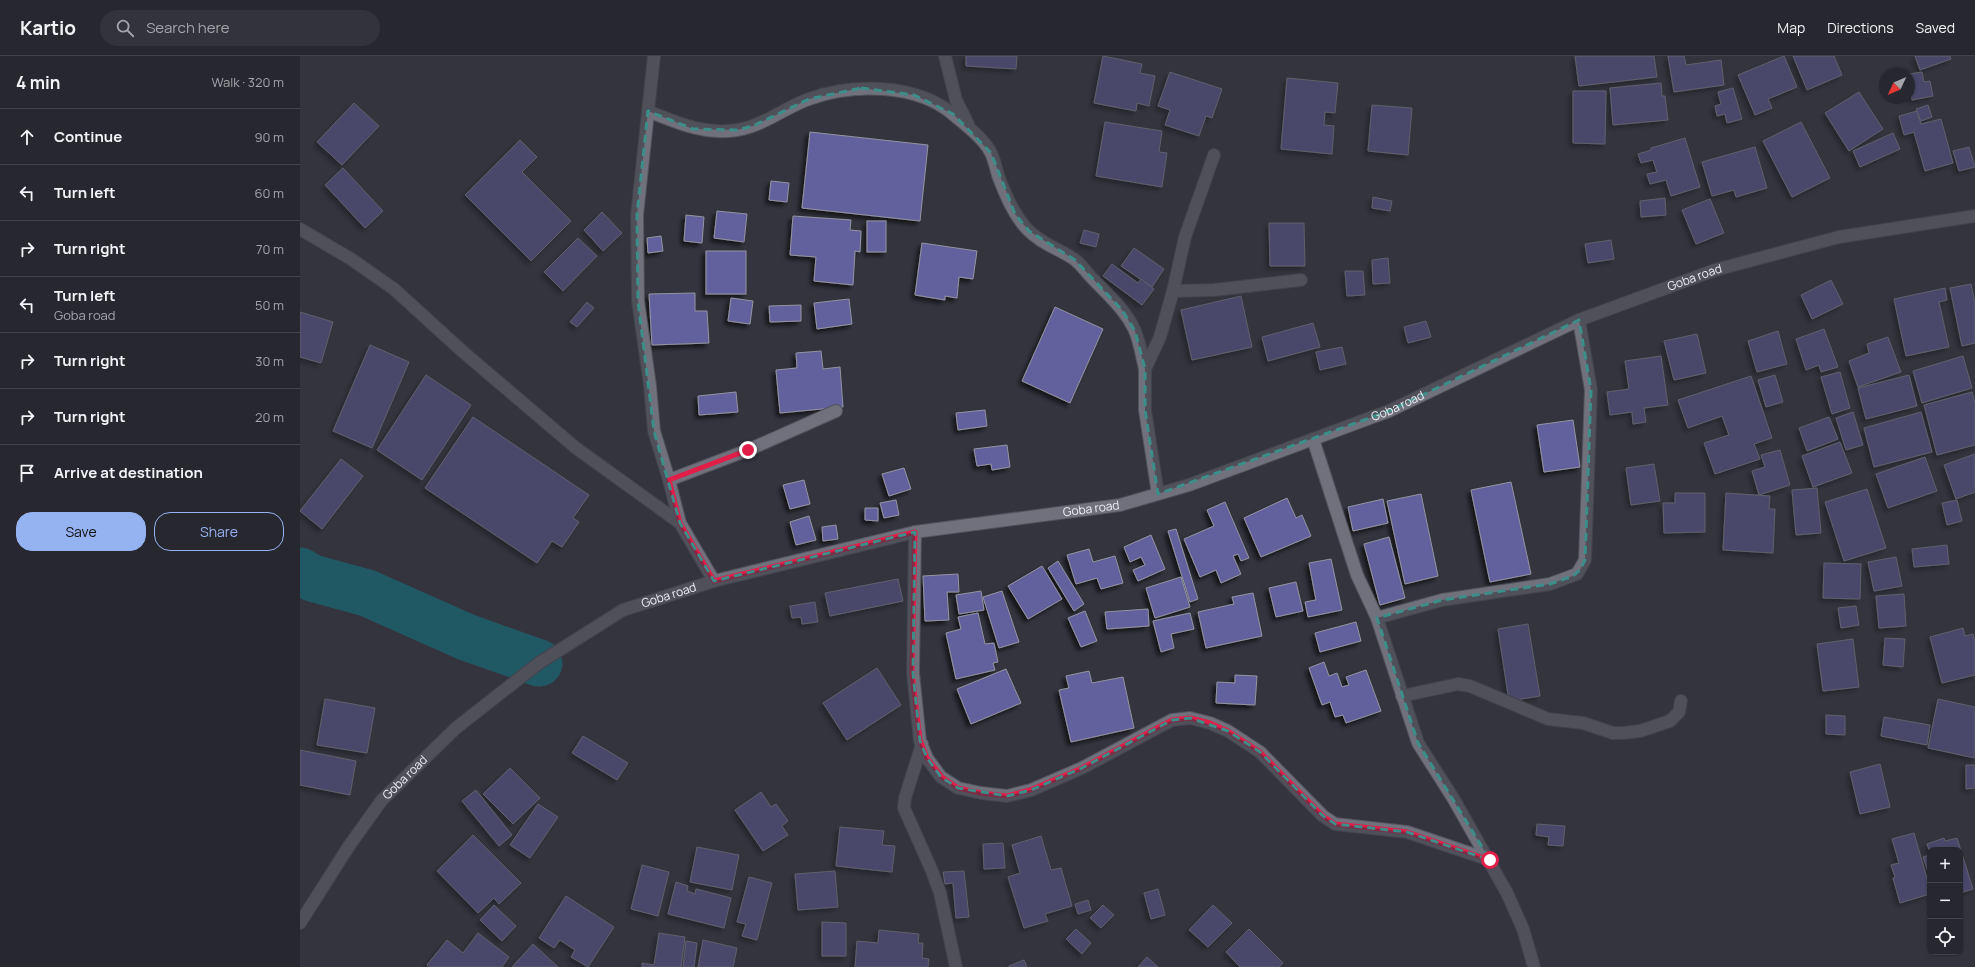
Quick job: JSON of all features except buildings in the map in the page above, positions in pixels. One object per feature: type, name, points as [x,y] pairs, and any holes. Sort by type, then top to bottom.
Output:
[{"type":"street","points":[[654,56],[637,215],[638,301],[650,386],[654,431],[680,523],[714,581]]},
{"type":"street","points":[[945,56],[949,78],[956,100],[972,131]]},
{"type":"street","points":[[648,111],[693,128],[719,131],[737,130],[753,126],[809,99],[834,92],[868,88],[914,94],[937,104],[953,114],[972,131],[991,153],[999,178],[1015,214],[1028,231],[1051,247],[1075,260],[1122,310],[1135,331],[1145,369],[1145,410],[1158,494]]},
{"type":"street","points":[[1145,369],[1160,336],[1174,291],[1185,237],[1214,155]]},
{"type":"street","name":"Goba road","points":[[300,923],[341,858],[382,800],[456,728],[539,663],[623,610],[714,581],[915,532],[1120,505],[1189,485],[1389,411],[1579,320],[1715,270],[1831,239],[1975,216]]},
{"type":"street","points":[[300,229],[351,260],[394,290],[462,351],[576,448],[680,523]]},
{"type":"street","points":[[1174,291],[1214,290],[1301,280]]},
{"type":"street","points":[[1377,618],[1442,600],[1550,584],[1573,576],[1580,570],[1585,560],[1590,390],[1579,320]]},
{"type":"street","points":[[669,480],[748,450],[836,411]]},
{"type":"street","points":[[1313,438],[1357,575],[1377,618],[1418,743],[1454,798],[1490,860],[1523,929],[1534,967]]},
{"type":"street","points":[[915,532],[912,673],[922,744],[927,758],[942,777],[958,788],[981,793],[1007,796],[1030,790],[1082,768],[1172,720],[1190,718],[1210,723],[1228,731],[1260,752],[1323,816],[1335,824],[1407,832],[1490,860]]},
{"type":"street","points":[[1402,696],[1458,684],[1470,686],[1548,719],[1583,723],[1613,733],[1640,731],[1670,720],[1679,712],[1681,701]]},
{"type":"street","points":[[922,744],[905,798],[904,808],[932,871],[940,893],[956,967]]},
{"type":"highlighted area","points":[[861,88],[914,95],[953,114],[991,153],[1015,214],[1029,231],[1075,260],[1122,310],[1135,331],[1145,369],[1145,410],[1158,494],[1389,411],[1579,320],[1591,390],[1585,560],[1580,570],[1573,576],[1550,584],[1442,600],[1377,618],[1418,743],[1490,860],[1407,832],[1335,824],[1323,816],[1260,752],[1228,731],[1190,718],[1172,720],[1082,768],[1031,790],[1007,796],[958,788],[941,777],[927,758],[920,741],[913,673],[915,532],[714,581],[680,523],[654,431],[638,301],[637,215],[648,111],[693,129],[737,130],[753,126],[809,99]]},
{"type":"waterway","points":[[300,571],[312,578],[367,593],[466,637],[539,663]]},
{"type":"route","points":[[748,450],[669,480],[680,523],[714,581],[915,532],[912,673],[920,740],[927,758],[942,777],[958,788],[981,793],[1007,796],[1030,790],[1082,768],[1172,720],[1190,718],[1210,723],[1228,731],[1260,752],[1328,821],[1347,827],[1407,832],[1490,860]]}]
